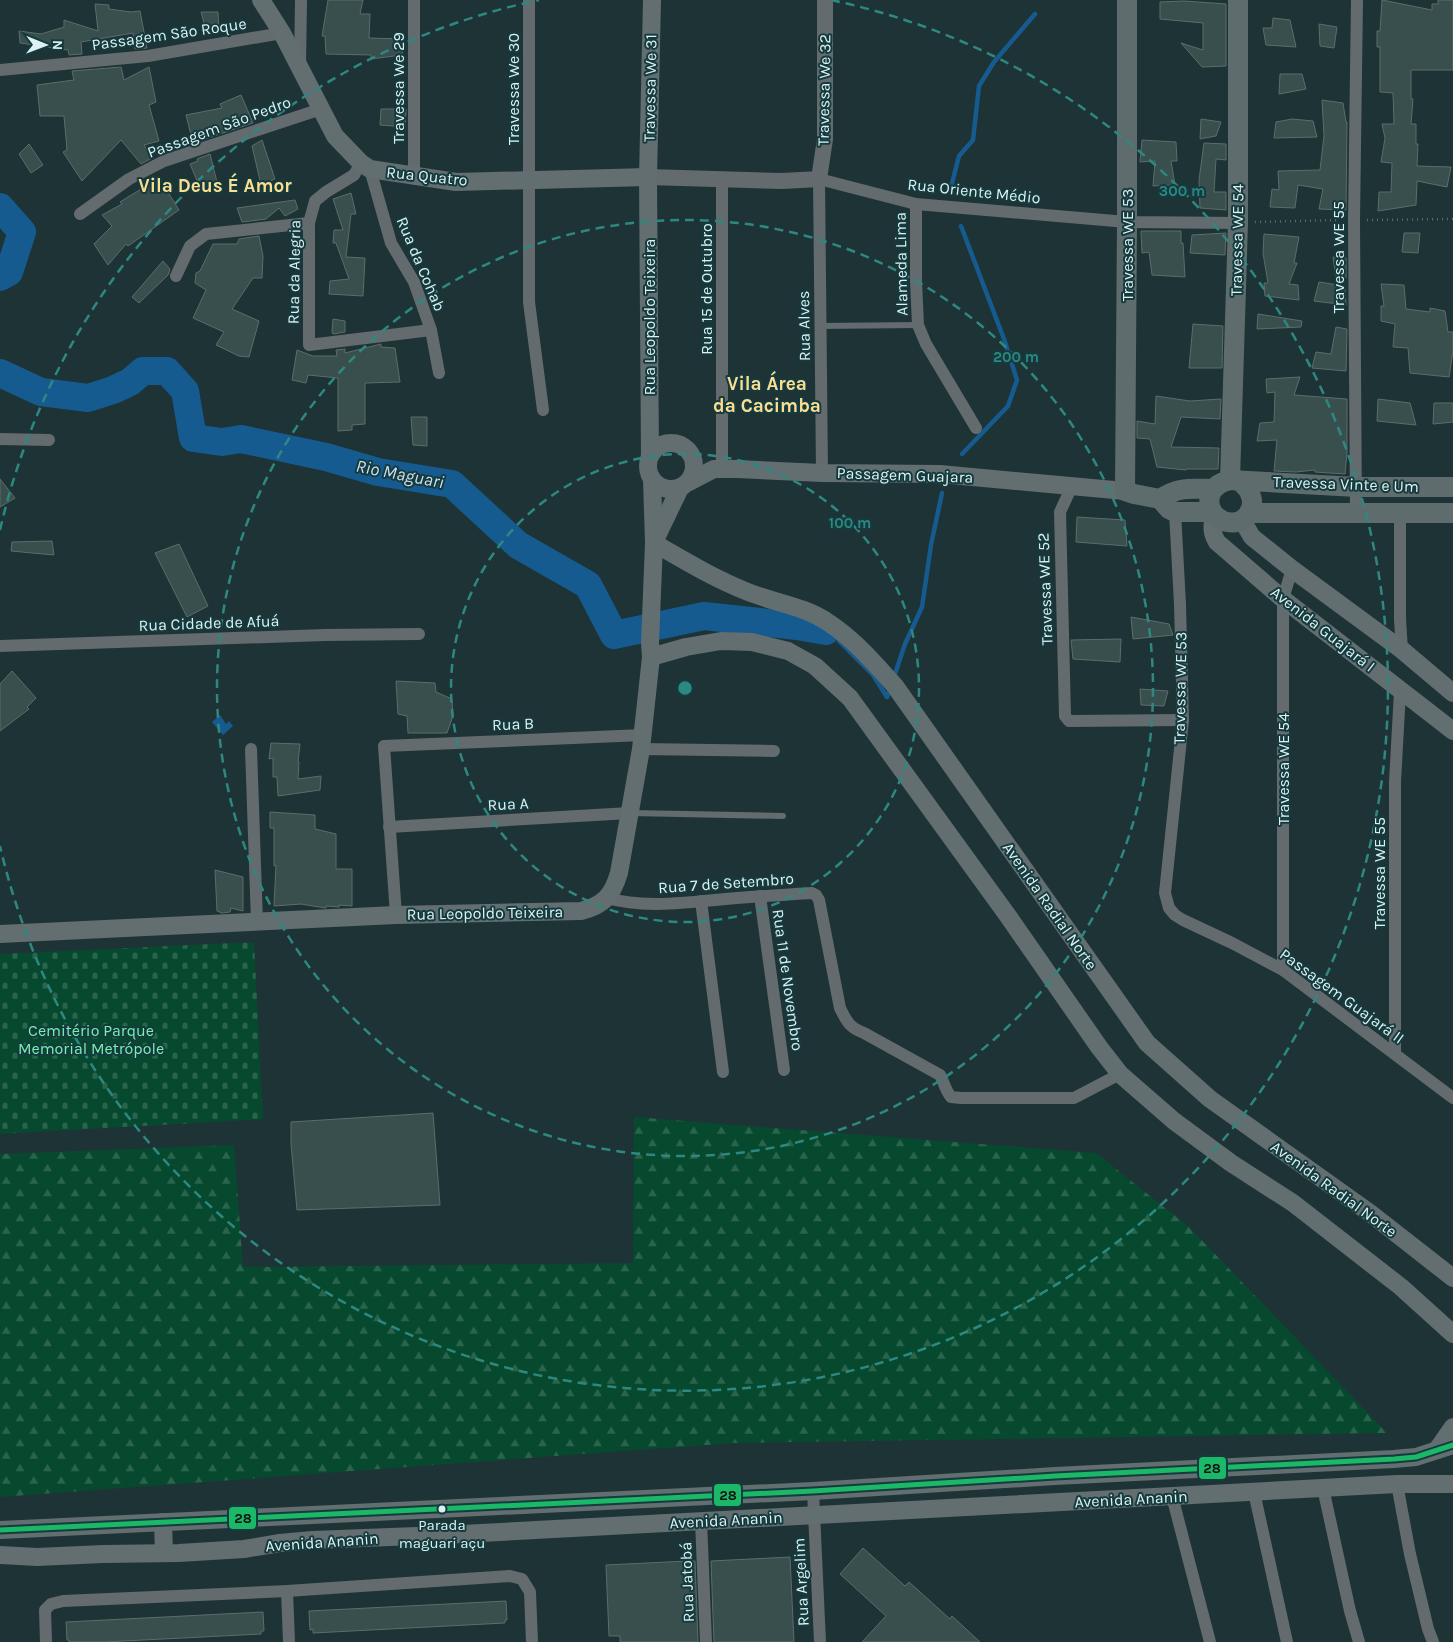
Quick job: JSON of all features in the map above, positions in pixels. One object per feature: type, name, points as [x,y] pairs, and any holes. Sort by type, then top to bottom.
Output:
[{"type":"main road","points":[[261,0],[282,33],[335,136],[365,166]]},
{"type":"main road","name":"Travessa We 31","points":[[648,177],[652,0]]},
{"type":"main road","name":"Travessa WE 53","points":[[1125,491],[1127,0]]},
{"type":"main road","name":"Travessa WE 54","points":[[1227,483],[1238,223],[1238,0]]},
{"type":"main road","name":"Rua Quatro","points":[[365,166],[456,182],[648,177]]},
{"type":"main road","name":"Rua Leopoldo Teixeira","points":[[648,177],[650,456]]},
{"type":"main road","points":[[607,898],[615,886],[619,873],[630,813],[642,742],[651,650],[654,543],[652,479],[649,472],[650,456],[660,446],[673,443],[686,449],[691,454],[694,468],[654,543]]},
{"type":"main road","name":"Passagem Guajara","points":[[691,454],[730,464],[822,473],[940,474],[1125,491]]},
{"type":"main road","name":"Passagem Guajara","points":[[684,485],[714,469],[730,464]]},
{"type":"main road","points":[[652,479],[661,487],[668,489],[684,485]]},
{"type":"main road","points":[[1125,491],[1168,506],[1213,514],[1222,521],[1232,523],[1245,516],[1252,504],[1252,494],[1246,486],[1227,483],[1210,496],[1213,514]]},
{"type":"main road","name":"Travessa Vinte e Um","points":[[1168,506],[1170,493],[1180,489],[1227,483],[1357,487],[1453,487]]},
{"type":"main road","name":"Travessa Vinte e Um","points":[[1245,516],[1453,513]]},
{"type":"main road","name":"Avenida Guajará I","points":[[1213,514],[1212,534],[1217,542],[1283,599],[1453,731]]},
{"type":"main road","name":"Avenida Guajará I","points":[[1245,516],[1252,537],[1402,650],[1453,693]]},
{"type":"main road","name":"Avenida Radial Norte","points":[[654,543],[728,584],[759,596],[807,610],[828,622],[845,635],[874,662],[895,686],[1147,1042],[1210,1099],[1370,1213],[1453,1278]]},
{"type":"main road","points":[[651,650],[721,641],[752,642],[788,652],[815,666],[855,704],[1120,1074],[1174,1122],[1230,1163],[1293,1203],[1401,1287],[1453,1334]]},
{"type":"main road","name":"Rua Leopoldo Teixeira","points":[[0,934],[396,915],[581,911],[595,907],[607,898]]},
{"type":"main road","points":[[1445,1447],[1453,1427]]},
{"type":"main road","name":"Avenida Ananin","points":[[0,1530],[813,1491],[1055,1476],[1394,1459],[1416,1456],[1445,1447]]},
{"type":"main road","name":"Avenida Ananin","points":[[0,1555],[37,1557],[164,1553],[244,1549],[280,1542],[312,1540],[701,1522],[814,1514],[1397,1484],[1453,1484]]},
{"type":"main road","points":[[163,1522],[164,1553]]},
{"type":"street","points":[[300,70],[301,0]]},
{"type":"street","name":"Travessa We 29","points":[[414,0],[414,176]]},
{"type":"street","name":"Travessa We 30","points":[[529,0],[529,302],[543,410]]},
{"type":"street","name":"Travessa We 32","points":[[818,179],[825,139],[825,0]]},
{"type":"street","name":"Travessa WE 55","points":[[1356,513],[1354,220],[1357,0]]},
{"type":"street","name":"Passagem São Roque","points":[[0,70],[148,56],[282,33]]},
{"type":"street","name":"Passagem São Pedro","points":[[80,214],[129,179],[164,162],[321,109]]},
{"type":"street","name":"Rua da Alegria","points":[[365,166],[315,201],[308,223],[309,345],[431,330]]},
{"type":"street","name":"Rua da Cohab","points":[[365,166],[391,243],[414,282],[431,330],[439,373]]},
{"type":"street","points":[[648,177],[782,181],[818,179]]},
{"type":"street","name":"Rua 15 de Outubro","points":[[722,178],[730,464]]},
{"type":"street","name":"Rua Oriente Médio","points":[[818,179],[916,204],[1127,222],[1238,223]]},
{"type":"street","name":"Rua Alves","points":[[818,179],[822,473]]},
{"type":"street","name":"Alameda Lima","points":[[916,204],[918,325],[926,344],[976,428]]},
{"type":"street","points":[[176,276],[190,246],[206,234],[308,223]]},
{"type":"street","points":[[0,439],[49,440]]},
{"type":"street","name":"Travessa WE 52","points":[[1072,486],[1060,512],[1065,716],[1069,721],[1183,720]]},
{"type":"street","name":"Travessa WE 53","points":[[1164,893],[1183,720],[1180,604],[1168,506]]},
{"type":"street","points":[[1400,513],[1400,619],[1402,650]]},
{"type":"street","name":"Travessa WE 54","points":[[1283,970],[1283,599],[1292,569]]},
{"type":"street","name":"Rua Cidade de Afuá","points":[[0,646],[315,635],[419,634]]},
{"type":"street","name":"Travessa WE 55","points":[[1395,1054],[1395,782],[1400,691]]},
{"type":"street","name":"Rua B","points":[[389,827],[384,746],[642,742],[774,751]]},
{"type":"street","points":[[251,749],[257,922]]},
{"type":"street","name":"Rua A","points":[[389,827],[630,813]]},
{"type":"street","points":[[389,827],[396,915]]},
{"type":"street","name":"Rua 7 de Setembro","points":[[607,898],[625,903],[645,905],[760,896],[812,893],[816,895],[819,900],[840,1008],[848,1024],[940,1075],[945,1084],[946,1091],[951,1097],[1074,1098],[1120,1074]]},
{"type":"street","name":"Passagem Guajará II","points":[[1164,893],[1169,908],[1183,920],[1283,970],[1453,1098]]},
{"type":"street","name":"Rua 11 de Novembro","points":[[760,896],[784,1070]]},
{"type":"street","points":[[701,901],[723,1072]]},
{"type":"street","points":[[1397,1484],[1413,1564],[1428,1629],[1433,1642]]},
{"type":"street","points":[[1322,1488],[1350,1611],[1359,1642]]},
{"type":"street","name":"Rua Argelim","points":[[813,1491],[820,1642]]},
{"type":"street","points":[[1254,1492],[1287,1642]]},
{"type":"street","points":[[1172,1496],[1210,1642]]},
{"type":"street","name":"Rua Jatobá","points":[[701,1522],[706,1642]]},
{"type":"street","points":[[46,1642],[45,1610],[51,1604],[63,1600],[287,1591],[510,1576],[522,1578],[530,1592],[532,1642]]},
{"type":"street","points":[[287,1591],[290,1642]]},
{"type":"lane","points":[[820,326],[918,325]]},
{"type":"lane","points":[[630,813],[782,816]]},
{"type":"green space","name":"Cemitério Parque Memorial Metrópole","points":[[254,942],[263,1119],[0,1134],[0,954]]},
{"type":"green space","points":[[634,1117],[1096,1153],[1189,1227],[1387,1433],[733,1443],[0,1497],[0,1154],[234,1145],[243,1267],[633,1263]]},
{"type":"water","points":[[220,715],[226,724],[229,721],[233,726],[223,735],[212,722]]},
{"type":"building","points":[[328,0],[363,0],[360,14],[370,14],[369,38],[404,39],[402,55],[371,59],[371,55],[326,54],[325,36],[322,36]]},
{"type":"building","points":[[1382,0],[1432,10],[1432,4],[1438,4],[1438,0],[1453,0],[1453,70],[1411,70],[1411,99],[1413,99],[1411,124],[1416,124],[1416,144],[1418,144],[1417,166],[1451,167],[1447,187],[1417,181],[1416,205],[1378,211],[1379,192],[1391,192],[1392,163],[1381,162],[1385,138],[1382,124],[1394,124],[1393,93],[1380,92],[1380,47],[1377,47],[1377,31],[1380,31]]},
{"type":"building","points":[[1184,1],[1226,4],[1226,66],[1202,67],[1181,43],[1203,50],[1203,23],[1160,19],[1160,2]]},
{"type":"building","points":[[95,4],[109,5],[109,9],[131,12],[140,11],[147,48],[135,49],[133,33],[81,42],[82,54],[69,55],[68,50],[20,43],[19,31],[41,34],[64,27],[64,20],[98,31]]},
{"type":"building","points":[[201,12],[218,12],[219,32],[207,34]]},
{"type":"building","points":[[1273,18],[1290,20],[1296,47],[1266,45],[1263,28],[1272,28]]},
{"type":"building","points":[[1319,24],[1337,27],[1334,48],[1320,46]]},
{"type":"building","points":[[121,67],[124,80],[149,67],[156,102],[149,105],[159,141],[144,145],[152,158],[141,164],[121,140],[82,181],[63,152],[67,150],[64,116],[40,116],[37,85],[74,80],[72,71]]},
{"type":"building","points":[[1280,74],[1302,74],[1306,89],[1279,94]]},
{"type":"building","points":[[241,95],[253,123],[193,143],[186,115],[222,108],[220,104]]},
{"type":"building","points":[[1322,100],[1343,103],[1347,122],[1346,210],[1319,209],[1323,189],[1298,185],[1295,208],[1270,207],[1272,189],[1279,190],[1278,171],[1320,170],[1324,136]]},
{"type":"building","points":[[381,109],[406,109],[405,127],[380,125]]},
{"type":"building","points":[[1201,119],[1221,122],[1216,136],[1200,139]]},
{"type":"building","points":[[1292,119],[1313,121],[1317,137],[1274,138],[1276,122]]},
{"type":"building","points":[[262,140],[275,179],[261,185],[252,146]]},
{"type":"building","points":[[1142,140],[1176,142],[1177,161],[1171,161],[1175,185],[1153,186],[1155,161],[1140,162]]},
{"type":"building","points":[[1204,143],[1226,144],[1226,160],[1216,159],[1214,192],[1226,192],[1226,210],[1200,208],[1199,180]]},
{"type":"building","points":[[29,144],[43,165],[31,173],[19,154]]},
{"type":"building","points":[[210,154],[218,186],[198,183],[190,164]]},
{"type":"building","points":[[159,178],[179,210],[128,246],[126,244],[108,265],[94,244],[112,226],[102,215],[122,204],[120,202]]},
{"type":"building","points":[[351,193],[356,214],[351,214],[346,257],[365,258],[363,296],[329,294],[330,281],[349,279],[336,243],[333,243],[334,230],[343,230],[333,199]]},
{"type":"building","points":[[295,200],[298,209],[285,216],[279,208],[266,219],[242,222],[237,208]]},
{"type":"building","points":[[1141,231],[1181,231],[1185,277],[1152,275],[1149,252],[1142,253]]},
{"type":"building","points":[[1226,233],[1225,255],[1190,253],[1192,235]]},
{"type":"building","points":[[1404,233],[1420,233],[1418,253],[1402,252]]},
{"type":"building","points":[[1264,234],[1299,237],[1294,263],[1297,263],[1289,284],[1298,285],[1299,300],[1265,296],[1264,283],[1268,283],[1263,253]]},
{"type":"building","points":[[259,236],[263,256],[262,278],[253,278],[232,309],[259,321],[249,357],[239,356],[216,345],[224,332],[193,318],[206,290],[195,283],[196,273],[200,271],[213,244],[237,244],[239,239]]},
{"type":"building","points":[[1333,257],[1346,258],[1346,278],[1336,279]]},
{"type":"building","points":[[163,261],[170,269],[168,275],[139,303],[132,297]]},
{"type":"building","points":[[1319,282],[1345,286],[1346,305],[1314,301]]},
{"type":"building","points":[[1381,284],[1404,285],[1406,309],[1430,312],[1430,308],[1445,311],[1448,332],[1453,332],[1453,351],[1449,377],[1410,373],[1408,348],[1393,347],[1395,324],[1381,321],[1381,306],[1384,306]]},
{"type":"building","points":[[1258,314],[1302,321],[1301,327],[1257,329]]},
{"type":"building","points":[[333,319],[345,321],[345,332],[333,334]]},
{"type":"building","points":[[1193,324],[1223,326],[1222,368],[1189,368]]},
{"type":"building","points":[[1336,327],[1347,329],[1346,371],[1312,368],[1316,352],[1331,354]]},
{"type":"building","points":[[381,344],[381,347],[395,348],[400,382],[365,383],[365,424],[352,425],[352,430],[338,431],[338,378],[308,375],[306,383],[292,380],[297,350],[313,356],[337,356],[336,350],[345,349],[345,353]]},
{"type":"building","points":[[1300,377],[1294,395],[1347,399],[1345,474],[1315,472],[1315,470],[1296,472],[1274,471],[1277,440],[1257,441],[1260,423],[1274,422],[1275,392],[1267,393],[1266,379]]},
{"type":"building","points":[[1156,396],[1190,401],[1221,399],[1220,419],[1181,417],[1171,447],[1219,448],[1218,469],[1186,470],[1157,467],[1150,439],[1137,438],[1137,421],[1155,424]]},
{"type":"building","points":[[1378,399],[1410,403],[1416,425],[1377,421]]},
{"type":"building","points":[[1434,403],[1453,403],[1453,422],[1433,424]]},
{"type":"building","points":[[411,417],[427,417],[427,446],[413,445]]},
{"type":"building","points":[[0,479],[15,498],[0,507]]},
{"type":"building","points":[[1077,517],[1125,520],[1127,546],[1076,542]]},
{"type":"building","points":[[52,541],[54,555],[11,551],[12,542]]},
{"type":"building","points":[[179,544],[208,606],[187,617],[155,553]]},
{"type":"building","points":[[1131,617],[1169,624],[1173,635],[1133,639]]},
{"type":"building","points":[[1121,639],[1120,662],[1073,659],[1071,640]]},
{"type":"building","points":[[12,671],[36,698],[27,707],[29,709],[0,731],[0,684]]},
{"type":"building","points":[[396,681],[435,683],[436,692],[452,699],[453,716],[447,733],[408,733],[407,716],[398,714]]},
{"type":"building","points":[[1140,689],[1168,691],[1164,706],[1141,705]]},
{"type":"building","points":[[271,743],[300,744],[298,779],[321,776],[320,790],[278,796],[277,777],[273,777],[273,758],[269,759]]},
{"type":"building","points":[[270,812],[315,815],[315,829],[336,834],[336,869],[352,869],[352,906],[339,905],[339,907],[326,906],[325,908],[301,904],[274,906],[276,865],[274,866],[274,828],[270,828]]},
{"type":"building","points":[[215,870],[243,877],[243,911],[231,908],[230,912],[222,913],[217,911]]},
{"type":"building","points":[[433,1113],[440,1205],[297,1210],[291,1122]]},
{"type":"building","points":[[863,1548],[905,1586],[909,1582],[950,1619],[952,1616],[980,1642],[862,1642],[886,1616],[840,1574]]},
{"type":"building","points":[[790,1557],[794,1642],[714,1642],[711,1561]]},
{"type":"building","points":[[695,1561],[698,1642],[620,1642],[620,1636],[609,1636],[606,1565]]},
{"type":"building","points":[[506,1601],[507,1620],[505,1620],[505,1623],[313,1633],[313,1629],[310,1630],[309,1611]]},
{"type":"building","points":[[263,1612],[264,1631],[261,1631],[261,1634],[104,1642],[69,1642],[67,1640],[66,1622]]},
{"type":"waterway","points":[[950,191],[959,156],[973,140],[979,86],[994,62],[1035,14]]},
{"type":"waterway","name":"Rio Maguari","points":[[0,207],[22,232],[9,272],[0,277]]},
{"type":"waterway","points":[[961,226],[1004,339],[1017,380],[1008,406],[962,454]]},
{"type":"waterway","name":"Rio Maguari","points":[[0,373],[41,392],[88,398],[130,382],[143,371],[167,371],[185,391],[193,438],[222,442],[241,439],[326,457],[378,472],[452,484],[518,545],[588,585],[614,635],[704,616],[826,631]]},
{"type":"waterway","points":[[894,677],[905,644],[922,607],[931,545],[942,493]]},
{"type":"waterway","points":[[839,641],[873,675],[887,697]]},
{"type":"waterway","points":[[887,697],[891,687]]},
{"type":"transit line","name":"28","points":[[0,1530],[813,1491],[1055,1476],[1394,1459],[1416,1457],[1453,1445]]},
{"type":"place","name":"Parada maguari açu","points":[[442,1509]]},
{"type":"district","name":"Vila Deus É Amor","points":[[215,186]]},
{"type":"district","name":"Vila Área da Cacimba","points":[[767,395]]}]
